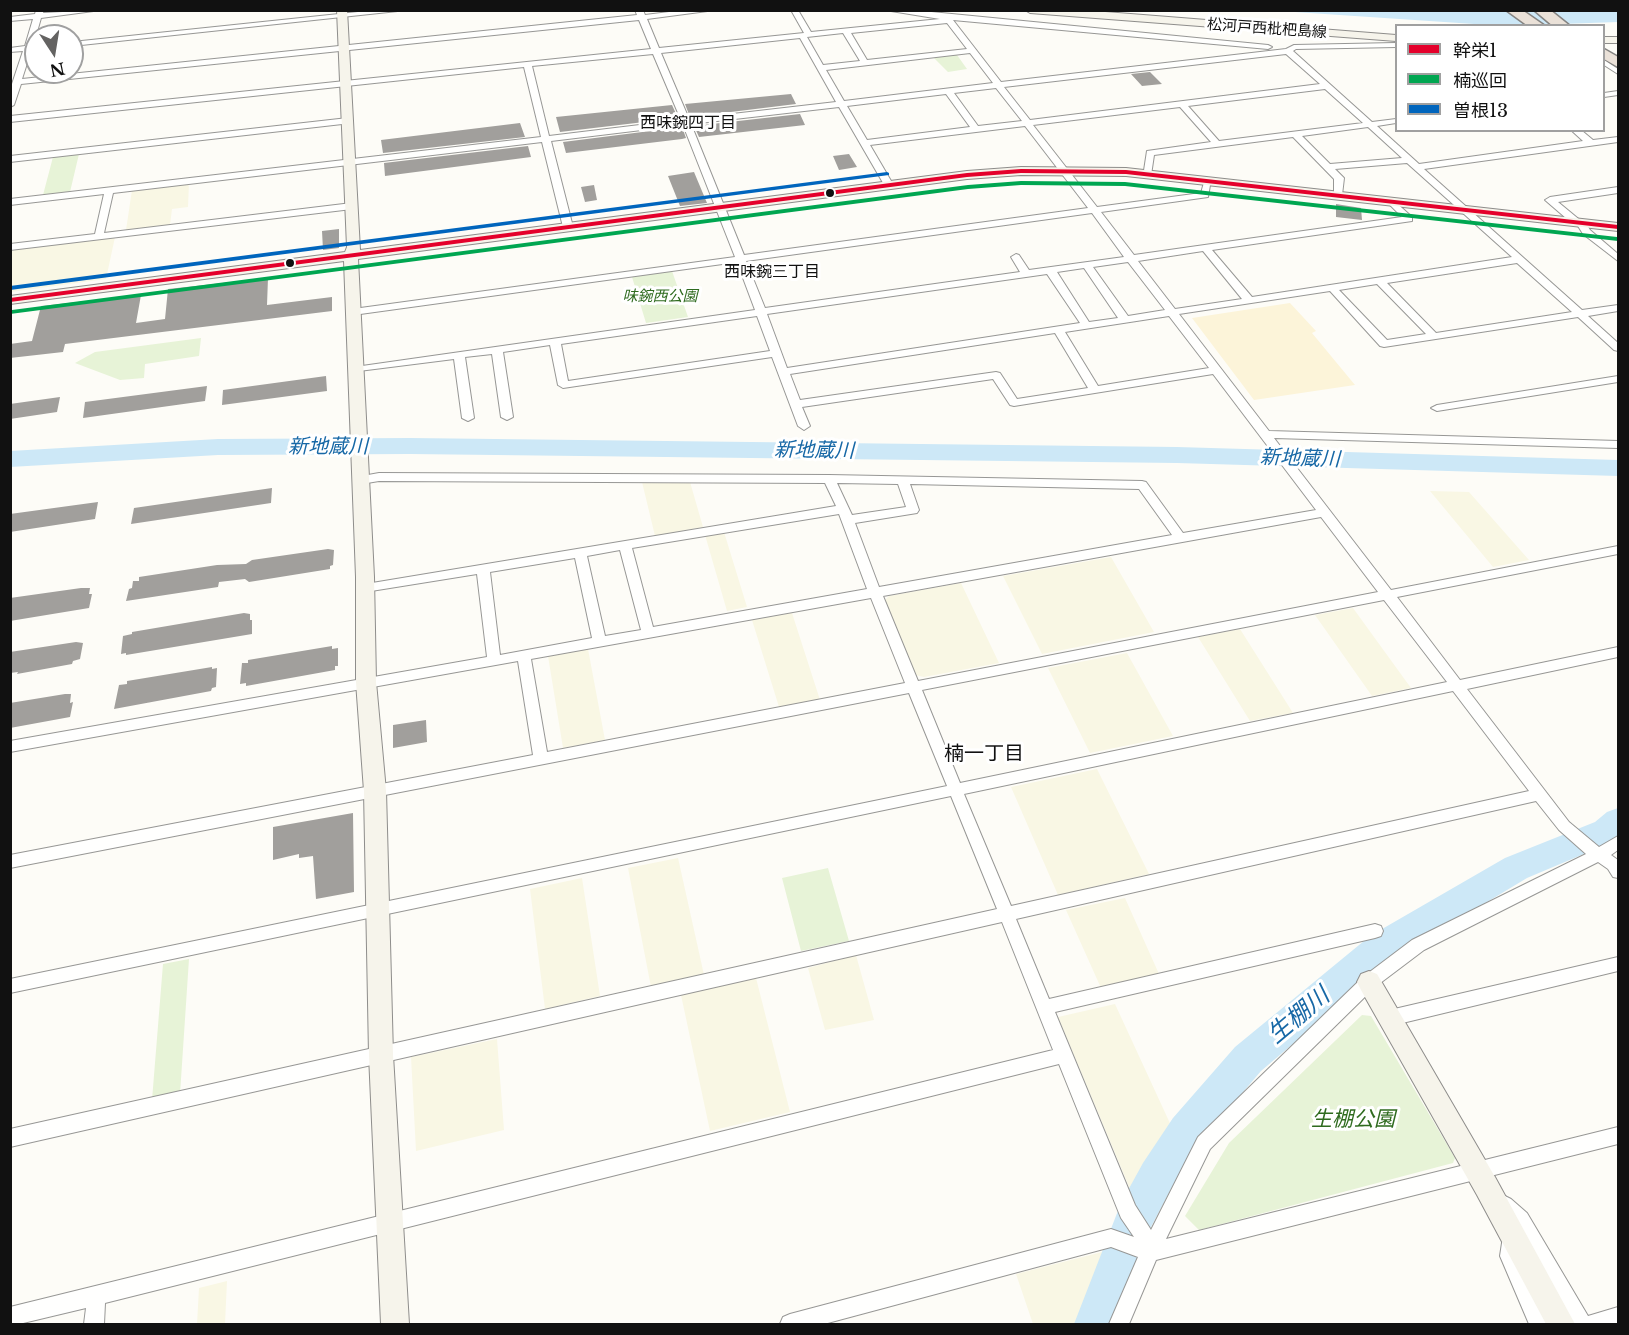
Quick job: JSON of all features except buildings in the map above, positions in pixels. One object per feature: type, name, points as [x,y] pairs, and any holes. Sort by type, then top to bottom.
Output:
[{"type":"highway","points":[[1501,10],[1524,24]]},
{"type":"highway","points":[[1512,10],[1535,24]]},
{"type":"highway","points":[[1540,10],[1560,24]]},
{"type":"highway","points":[[1556,10],[1575,24]]},
{"type":"highway","points":[[1605,42],[1618,52]]},
{"type":"highway","points":[[1605,54],[1618,63]]},
{"type":"highway","points":[[1605,62],[1618,70]]},
{"type":"highway","points":[[1605,69],[1618,77]]},
{"type":"street","points":[[10,19],[39,13],[98,10]]},
{"type":"street","points":[[84,43],[342,14],[404,10]]},
{"type":"street","points":[[18,82],[344,49],[641,14],[712,10]]},
{"type":"street","points":[[794,10],[820,68],[890,186]]},
{"type":"street","points":[[888,10],[949,19],[1289,50],[1618,348]]},
{"type":"street","name":"松河戸西枇杷島線","points":[[1030,10],[1395,38]]},
{"type":"street","points":[[342,14],[354,247],[351,256],[365,588],[366,682],[375,792],[381,1055],[392,1224],[395,1324]]},
{"type":"street","points":[[641,14],[721,207],[804,426]]},
{"type":"street","points":[[10,119],[949,19]]},
{"type":"street","points":[[949,19],[971,51],[1030,123],[1263,434],[1326,512],[1571,833],[1618,872]]},
{"type":"street","points":[[845,30],[866,63]]},
{"type":"street","points":[[10,202],[1289,50],[1395,45]]},
{"type":"street","points":[[820,68],[971,51]]},
{"type":"street","points":[[526,64],[568,227]]},
{"type":"street","points":[[10,105],[24,67]]},
{"type":"street","points":[[864,143],[1327,86]]},
{"type":"street","points":[[948,91],[975,129]]},
{"type":"street","points":[[1182,104],[1217,144]]},
{"type":"street","points":[[10,159],[348,121]]},
{"type":"street","points":[[1146,175],[1150,153],[1395,121]]},
{"type":"street","points":[[1577,132],[1591,143]]},
{"type":"street","points":[[1295,134],[1339,177],[1337,195]]},
{"type":"street","points":[[1417,167],[1618,139]]},
{"type":"street","points":[[1328,167],[1409,160]]},
{"type":"street","points":[[10,300],[993,173],[1064,170],[1146,175],[1618,227]]},
{"type":"street","points":[[353,312],[1205,195],[1208,181]]},
{"type":"street","points":[[99,236],[109,190]]},
{"type":"street","points":[[1618,190],[1550,200],[1618,258]]},
{"type":"street","points":[[355,370],[1409,219],[1392,202]]},
{"type":"street","points":[[10,247],[352,206]]},
{"type":"street","points":[[1206,249],[1249,300]]},
{"type":"street","points":[[1016,257],[1026,274]]},
{"type":"street","points":[[783,372],[1521,259]]},
{"type":"street","points":[[1087,265],[1125,320]]},
{"type":"street","points":[[1050,270],[1086,325]]},
{"type":"street","points":[[1380,281],[1434,337]]},
{"type":"street","points":[[1332,288],[1384,344],[1618,308]]},
{"type":"street","points":[[1058,329],[1095,390]]},
{"type":"street","points":[[555,342],[563,385],[775,353]]},
{"type":"street","points":[[497,350],[507,417]]},
{"type":"street","points":[[459,356],[468,418]]},
{"type":"street","points":[[796,404],[996,375],[1014,403],[1216,370]]},
{"type":"street","points":[[1437,408],[1618,379]]},
{"type":"street","points":[[1263,434],[1618,444]]},
{"type":"street","points":[[360,473],[379,477],[829,479],[1142,484],[1180,538]]},
{"type":"street","points":[[829,479],[1128,1211],[1145,1246]]},
{"type":"street","points":[[365,588],[625,545],[845,514],[913,510],[902,480]]},
{"type":"street","points":[[10,747],[1326,512]]},
{"type":"street","points":[[625,545],[648,633]]},
{"type":"street","points":[[10,862],[1618,550]]},
{"type":"street","points":[[580,552],[600,641]]},
{"type":"street","points":[[483,569],[494,660]]},
{"type":"street","points":[[10,986],[1618,652]]},
{"type":"street","points":[[524,655],[541,759]]},
{"type":"street","points":[[10,1138],[1541,794]]},
{"type":"street","points":[[1119,1324],[1145,1246],[1204,1143],[1369,982],[1418,945],[1618,842]]},
{"type":"street","points":[[1046,1007],[1375,931]]},
{"type":"street","points":[[1390,1018],[1618,964]]},
{"type":"street","points":[[1369,982],[1482,1179],[1561,1324]]},
{"type":"street","points":[[10,1317],[392,1224],[1064,1055]]},
{"type":"street","points":[[790,1324],[1112,1238],[1145,1246],[1482,1179],[1618,1136]]},
{"type":"street","points":[[1482,1179],[1520,1220],[1582,1324]]},
{"type":"street","points":[[1512,1233],[1509,1256],[1539,1324]]},
{"type":"street","points":[[94,1324],[96,1296]]},
{"type":"street","points":[[1593,1324],[1618,1317]]},
{"type":"shaded area","points":[[189,183],[188,207],[172,209],[170,225],[126,230],[132,190]]},
{"type":"shaded area","points":[[115,237],[106,279],[11,292],[12,250]]},
{"type":"shaded area","points":[[642,482],[690,482],[703,527],[655,536]]},
{"type":"shaded area","points":[[1430,491],[1469,492],[1529,560],[1493,567]]},
{"type":"shaded area","points":[[724,532],[747,607],[727,611],[705,535]]},
{"type":"shaded area","points":[[1111,557],[1154,632],[1042,654],[1003,576]]},
{"type":"shaded area","points":[[961,583],[999,663],[924,677],[915,675],[885,600],[889,596]]},
{"type":"shaded area","points":[[1353,608],[1411,688],[1372,696],[1315,615]]},
{"type":"shaded area","points":[[792,613],[820,700],[779,707],[752,620]]},
{"type":"shaded area","points":[[1240,629],[1293,713],[1250,721],[1198,637]]},
{"type":"shaded area","points":[[588,649],[605,740],[563,748],[548,656]]},
{"type":"shaded area","points":[[1127,653],[1173,736],[1090,753],[1048,668]]},
{"type":"shaded area","points":[[1097,769],[1149,874],[1058,895],[1011,787]]},
{"type":"shaded area","points":[[678,858],[704,975],[651,987],[628,868]]},
{"type":"shaded area","points":[[582,878],[600,996],[545,1009],[530,889]]},
{"type":"shaded area","points":[[1125,898],[1159,974],[1101,988],[1066,910]]},
{"type":"shaded area","points":[[856,955],[874,1020],[825,1030],[808,968]]},
{"type":"shaded area","points":[[756,978],[790,1112],[710,1131],[681,995]]},
{"type":"shaded area","points":[[1115,1004],[1174,1132],[1135,1201],[1058,1017]]},
{"type":"shaded area","points":[[497,1039],[504,1130],[416,1151],[411,1057]]},
{"type":"shaded area","points":[[1106,1251],[1109,1254],[1090,1305],[1087,1324],[1033,1324],[1016,1274]]},
{"type":"shaded area","points":[[227,1281],[225,1324],[197,1324],[199,1288]]},
{"type":"green space","points":[[957,55],[967,69],[948,72],[933,57]]},
{"type":"green space","points":[[79,154],[70,192],[43,195],[53,157]]},
{"type":"green space","name":"味鋺西公園","points":[[672,271],[688,317],[646,323],[632,277]]},
{"type":"green space","points":[[201,338],[199,356],[145,364],[144,378],[120,380],[75,363],[95,352]]},
{"type":"green space","points":[[828,868],[849,941],[801,951],[782,878]]},
{"type":"green space","points":[[189,959],[180,1094],[152,1100],[163,964]]},
{"type":"green space","name":"生棚公園","points":[[1362,1015],[1371,1016],[1455,1158],[1453,1163],[1199,1230],[1185,1216],[1229,1143]]},
{"type":"sand","points":[[1290,303],[1316,331],[1312,333],[1355,385],[1254,400],[1192,318]]},
{"type":"water","points":[[1618,10],[1618,22],[1474,24],[1280,11]]},
{"type":"waterway","name":"新地蔵川","points":[[10,459],[218,447],[410,446],[1177,455],[1618,468]]},
{"type":"waterway","name":"生棚川","points":[[1094,1324],[1135,1217],[1157,1176],[1186,1131],[1248,1059],[1382,947],[1516,868],[1606,831],[1618,821]]},
{"type":"transit line","name":"幹栄1","points":[[10,300],[967,175],[1021,171],[1126,172],[1618,227]]},
{"type":"transit line","name":"曽根13","points":[[10,288],[887,174]]},
{"type":"transit line","name":"楠巡回","points":[[12,312],[968,187],[1021,183],[1125,184],[1617,239]]},
{"type":"district","name":"西味鋺四丁目","points":[[688,123]]},
{"type":"district","name":"西味鋺三丁目","points":[[772,272]]},
{"type":"district","name":"楠一丁目","points":[[984,754]]}]
